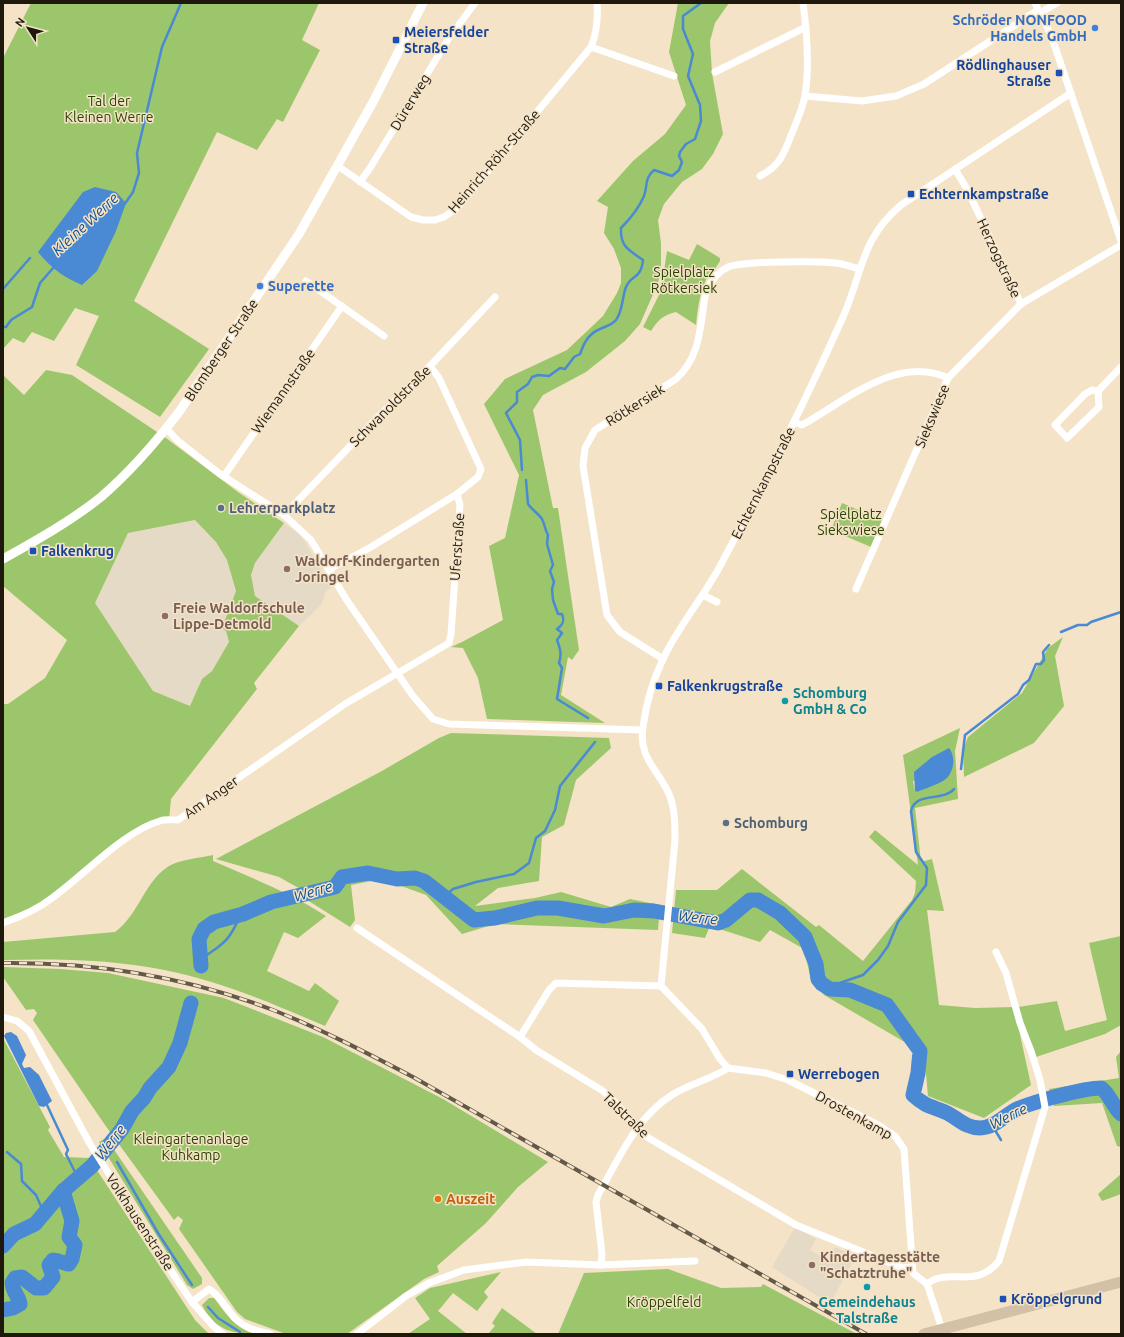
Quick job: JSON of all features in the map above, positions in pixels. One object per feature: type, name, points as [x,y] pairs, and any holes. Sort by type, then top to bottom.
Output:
[{"type":"main road","points":[[924,1334],[1121,1282]]},
{"type":"street","name":"Blomberger Straße","points":[[3,558],[41,537],[100,497],[114,485],[166,428],[261,292],[299,234],[373,102],[423,3]]},
{"type":"street","name":"Dürerweg","points":[[360,182],[450,38],[475,3]]},
{"type":"street","name":"Heinrich-Röhr-Straße","points":[[338,166],[416,219],[435,220],[444,217],[458,207],[471,192],[591,47],[598,19],[597,3]]},
{"type":"street","points":[[760,176],[776,166],[783,156],[797,122],[805,96],[807,60],[806,27],[803,3]]},
{"type":"street","points":[[1035,3],[1051,35],[1101,177],[1121,240]]},
{"type":"street","points":[[805,96],[862,101],[896,96],[924,84],[1039,12],[1056,3]]},
{"type":"street","points":[[715,72],[806,27]]},
{"type":"street","points":[[591,47],[674,76]]},
{"type":"street","name":"Echternkampstraße","points":[[642,730],[652,691],[664,658],[703,595],[738,532],[794,422],[847,309],[869,243],[890,214],[906,201],[1071,93]]},
{"type":"street","name":"Herzogstraße","points":[[955,169],[967,189],[1021,304]]},
{"type":"street","name":"Siekswiese","points":[[856,589],[948,378],[1021,304],[1121,245]]},
{"type":"street","name":"Rötkersiek","points":[[664,658],[615,628],[607,615],[583,466],[585,448],[589,438],[600,427],[676,379],[684,372],[696,349],[706,291],[710,283],[721,271],[737,264],[837,263],[860,269]]},
{"type":"street","points":[[306,281],[384,336]]},
{"type":"street","name":"Schwanoldstraße","points":[[284,515],[377,418],[430,366],[495,297]]},
{"type":"street","name":"Wiemannstraße","points":[[224,476],[342,306]]},
{"type":"street","name":"Uferstraße","points":[[396,672],[445,646],[450,640],[460,505],[457,494],[478,477],[481,469],[439,378],[430,366]]},
{"type":"street","points":[[1098,390],[1099,407],[1067,438],[1055,425],[1086,394],[1092,390],[1098,390],[1121,368]]},
{"type":"street","points":[[794,422],[802,425],[872,385],[897,375],[922,373],[936,374],[948,378]]},
{"type":"street","points":[[166,428],[178,441],[224,476],[284,515],[311,540],[330,569],[346,599],[396,672],[429,716],[442,722],[642,730],[643,750],[668,793],[674,816],[674,840],[661,986]]},
{"type":"street","points":[[330,569],[371,547],[457,494]]},
{"type":"street","points":[[703,595],[717,602]]},
{"type":"street","name":"Am Anger","points":[[3,923],[33,910],[52,898],[121,842],[144,828],[160,820],[178,820],[345,704],[396,672]]},
{"type":"street","name":"Talstraße","points":[[357,928],[520,1037],[536,1050],[603,1091],[647,1137],[796,1225],[903,1268],[912,1267]]},
{"type":"street","points":[[927,1284],[935,1278],[978,1276],[987,1274],[999,1261],[1045,1107],[1040,1080],[1006,973],[996,952]]},
{"type":"street","points":[[520,1037],[549,990],[556,983],[661,986],[702,1029],[720,1059],[728,1068],[695,1082],[671,1095],[637,1127],[598,1195],[596,1202],[602,1247],[600,1265]]},
{"type":"street","name":"Volkhausenstraße","points":[[3,1017],[17,1021],[31,1035],[90,1144],[109,1175],[192,1302],[214,1327],[223,1334]]},
{"type":"street","name":"Drostenkamp","points":[[728,1068],[766,1073],[788,1080],[878,1125],[895,1136],[904,1149],[912,1267]]},
{"type":"street","points":[[357,1334],[406,1296],[423,1286],[464,1270],[526,1262],[600,1265],[695,1261]]},
{"type":"street","points":[[912,1267],[915,1276],[927,1284],[942,1329]]},
{"type":"street","points":[[192,1302],[209,1289],[216,1294],[238,1321],[245,1326],[270,1334]]},
{"type":"shaded area","name":"Freie Waldorfschule Lippe-Detmold","points":[[196,520],[216,542],[227,560],[236,591],[222,628],[226,631],[229,642],[212,671],[202,679],[190,706],[153,691],[95,603],[128,533]]},
{"type":"shaded area","name":"Waldorf-Kindergarten Joringel","points":[[284,523],[300,535],[331,587],[326,592],[321,605],[299,626],[255,596],[251,575],[255,563]]},
{"type":"shaded area","name":"Kindertagesstätte \"Schatztruhe\"","points":[[795,1227],[816,1239],[810,1250],[828,1260],[835,1247],[855,1257],[830,1304],[772,1267]]},
{"type":"green space","name":"Tal der Kleinen Werre","points":[[31,3],[319,3],[302,40],[320,50],[283,122],[277,119],[257,150],[217,132],[134,301],[209,349],[160,417],[76,365],[99,316],[75,308],[54,341],[32,332],[24,343],[13,338],[3,349],[3,58]]},
{"type":"green space","points":[[678,3],[729,3],[715,23],[710,41],[712,73],[723,134],[713,154],[702,169],[682,182],[664,204],[658,220],[661,243],[661,269],[658,283],[640,324],[625,341],[586,372],[543,395],[533,410],[553,508],[558,508],[579,650],[572,660],[568,657],[561,695],[605,723],[487,719],[478,678],[463,648],[451,647],[503,620],[489,546],[505,538],[519,475],[484,404],[505,379],[567,350],[603,316],[617,293],[621,283],[621,268],[614,249],[604,233],[608,207],[597,201],[633,161],[665,134],[686,105],[669,52]]},
{"type":"green space","name":"Spielplatz Rötkersiek","points":[[697,244],[720,258],[720,261],[713,272],[709,274],[703,286],[696,325],[676,312],[661,318],[651,331],[643,327],[661,291],[667,251],[689,260]]},
{"type":"green space","points":[[46,370],[72,375],[166,438],[238,492],[284,523],[255,563],[251,575],[255,596],[299,626],[254,683],[257,689],[171,799],[169,820],[143,824],[50,896],[32,908],[3,919],[3,704],[8,704],[45,678],[67,640],[3,586],[3,375],[24,395]],"holes":[[[195,520],[216,542],[227,560],[236,591],[222,628],[226,631],[229,642],[212,671],[202,679],[190,706],[153,691],[95,603],[128,533]]]},
{"type":"green space","name":"Spielplatz Siekswiese","points":[[842,503],[882,520],[871,547],[831,530]]},
{"type":"green space","points":[[1063,637],[1055,656],[1064,706],[1034,743],[964,777],[963,750],[968,737],[1022,693],[1048,648]]},
{"type":"green space","points":[[960,728],[955,751],[958,799],[915,808],[921,862],[932,859],[944,911],[927,910],[939,1005],[975,1008],[1014,1007],[1031,1085],[984,1118],[928,1096],[924,1051],[917,1033],[920,1051],[824,995],[811,980],[804,949],[770,930],[760,942],[710,926],[705,938],[672,933],[676,890],[717,890],[742,869],[816,927],[819,925],[863,961],[912,900],[915,893],[916,881],[869,837],[875,830],[918,865],[903,755]],"holes":[[[947,778],[917,792],[915,791],[913,781]]]},
{"type":"green space","points":[[451,733],[609,738],[611,748],[576,780],[564,825],[542,837],[539,881],[498,888],[475,906],[535,898],[561,892],[611,907],[630,899],[660,905],[658,930],[495,924],[462,934],[426,895],[382,879],[351,885],[355,920],[350,927],[304,898],[342,891],[326,888],[304,891],[279,877],[216,859],[380,772],[439,738]]},
{"type":"green space","points":[[213,855],[213,861],[285,893],[326,916],[298,938],[284,932],[267,971],[309,991],[315,983],[339,1001],[325,1026],[238,991],[183,974],[132,965],[81,960],[3,960],[3,942],[115,932],[124,924],[149,886],[164,870],[178,862]]},
{"type":"green space","points":[[1121,936],[1121,1025],[1105,1034],[1036,1057],[1018,1007],[1057,1001],[1065,1031],[1107,1020],[1089,943]]},
{"type":"green space","name":"Kleingartenanlage Kuhkamp","points":[[3,967],[60,969],[108,973],[224,998],[323,1037],[443,1099],[548,1162],[518,1187],[486,1223],[437,1266],[439,1272],[424,1279],[347,1334],[286,1334],[245,1319],[237,1312],[179,1229],[183,1220],[178,1216],[174,1220],[105,1125],[33,1020],[37,1013],[34,1009],[26,1010],[3,977]]},
{"type":"green space","points":[[3,1038],[50,1127],[48,1130],[64,1157],[89,1158],[195,1320],[209,1334],[3,1334]]},
{"type":"green space","points":[[1121,1051],[1121,1147],[1117,1146],[1102,1103],[1054,1106],[1049,1089],[1119,1078],[1116,1057]]},
{"type":"green space","points":[[106,1138],[202,1278],[202,1284],[193,1289],[187,1285],[99,1142]]},
{"type":"green space","points":[[1121,1174],[1121,1194],[1102,1201],[1098,1194]]},
{"type":"green space","name":"Kröppelfeld","points":[[668,1269],[721,1288],[761,1287],[763,1284],[857,1334],[558,1334],[584,1273]]},
{"type":"green space","points":[[501,1272],[484,1292],[488,1297],[477,1311],[453,1293],[438,1311],[467,1334],[408,1334],[430,1319],[415,1298],[430,1288]]},
{"type":"green space","points":[[209,1298],[214,1298],[236,1324],[255,1334],[238,1333],[217,1324],[206,1313],[202,1305]]},
{"type":"green space","points":[[502,1308],[537,1334],[488,1334],[495,1326],[492,1323]]},
{"type":"water","points":[[95,187],[116,192],[126,203],[116,231],[97,271],[82,285],[58,272],[38,252],[83,192]]},
{"type":"water","points":[[949,748],[953,755],[953,767],[947,778],[933,786],[917,792],[915,791],[914,772],[932,757]]},
{"type":"water","points":[[11,1032],[17,1036],[26,1055],[22,1064],[24,1068],[30,1067],[39,1075],[52,1101],[44,1107],[39,1106],[4,1036],[6,1033]]},
{"type":"waterway","name":"Kleine Werre","points":[[124,205],[133,192],[139,173],[137,153],[162,47],[181,3]]},
{"type":"waterway","points":[[522,470],[520,440],[506,413],[517,402],[517,392],[528,384],[532,377],[538,375],[549,376],[560,368],[565,369],[574,357],[580,354],[592,333],[616,320],[620,312],[626,287],[630,280],[640,271],[643,260],[626,247],[622,240],[621,228],[628,221],[642,200],[647,179],[651,173],[654,170],[672,176],[679,170],[682,162],[679,156],[680,152],[686,144],[695,139],[701,121],[700,105],[688,76],[693,54],[683,29],[683,16],[701,3]]},
{"type":"waterway","name":"Kleine Werre","points":[[3,289],[30,258]]},
{"type":"waterway","name":"Kleine Werre","points":[[3,327],[6,327],[11,320],[32,307],[40,283],[54,267]]},
{"type":"waterway","points":[[526,480],[528,504],[542,519],[548,535],[547,544],[553,565],[550,571],[554,582],[552,589],[553,600],[558,614],[562,614],[563,619],[561,626],[557,629],[562,633],[557,640],[560,651],[559,663],[562,668],[557,699],[588,718]]},
{"type":"waterway","points":[[1061,632],[1078,625],[1087,625],[1091,622],[1121,612]]},
{"type":"waterway","points":[[961,769],[965,735],[1018,694],[1023,685],[1029,680],[1036,664],[1041,664],[1044,660],[1043,652],[1049,645]]},
{"type":"waterway","points":[[445,896],[453,889],[476,882],[514,874],[529,863],[536,838],[545,831],[555,810],[560,786],[595,742]]},
{"type":"waterway","points":[[828,987],[863,975],[878,960],[888,946],[898,922],[926,885],[927,868],[916,852],[911,811],[918,801],[943,795],[954,789]]},
{"type":"waterway","name":"Werre","points":[[201,966],[199,939],[204,929],[214,922],[243,914],[271,902],[335,887],[342,877],[368,873],[397,879],[415,878],[424,881],[474,920],[495,918],[537,908],[558,908],[604,916],[634,910],[654,911],[718,923],[726,920],[750,900],[758,900],[780,913],[805,937],[816,964],[818,979],[822,984],[830,989],[850,990],[887,1005],[920,1051],[918,1073],[913,1095],[924,1104],[950,1114],[966,1125],[980,1128],[990,1126],[1015,1110],[1033,1103],[1071,1093],[1101,1088],[1107,1093],[1121,1114]]},
{"type":"waterway","points":[[202,958],[226,941],[240,915]]},
{"type":"waterway","name":"Werre","points":[[3,1246],[14,1234],[35,1224],[63,1191],[92,1166],[122,1129],[132,1111],[169,1067],[180,1043],[191,1003]]},
{"type":"waterway","points":[[47,1105],[68,1150],[66,1154],[78,1178]]},
{"type":"waterway","points":[[992,1125],[1001,1140]]},
{"type":"waterway","points":[[7,1152],[21,1164],[22,1181],[36,1195],[44,1213]]},
{"type":"waterway","points":[[117,1162],[158,1233],[192,1285]]},
{"type":"waterway","name":"Werre","points":[[3,1310],[13,1308],[20,1304],[12,1283],[15,1278],[22,1277],[36,1288],[44,1288],[53,1277],[49,1265],[53,1260],[69,1264],[72,1259],[75,1245],[69,1237],[72,1221],[63,1191]]},
{"type":"waterway","points":[[208,1307],[218,1318],[240,1332]]},
{"type":"railway","points":[[3,963],[72,965],[174,980],[240,998],[291,1017],[413,1077],[866,1334]]},
{"type":"place","name":"Schröder NONFOOD Handels GmbH","points":[[1095,28]]},
{"type":"place","name":"Meiersfelder Straße","points":[[396,40]]},
{"type":"place","name":"Rödlinghauser Straße","points":[[1059,73]]},
{"type":"place","name":"Echternkampstraße","points":[[911,194]]},
{"type":"place","name":"Superette","points":[[260,286]]},
{"type":"place","name":"Lehrerparkplatz","points":[[221,508]]},
{"type":"place","name":"Falkenkrug","points":[[33,551]]},
{"type":"place","name":"Waldorf-Kindergarten Joringel","points":[[287,569]]},
{"type":"place","name":"Freie Waldorfschule Lippe-Detmold","points":[[165,616]]},
{"type":"place","name":"Falkenkrugstraße","points":[[659,686]]},
{"type":"place","name":"Schomburg GmbH & Co","points":[[785,701]]},
{"type":"place","name":"Schomburg","points":[[726,823]]},
{"type":"place","name":"Werrebogen","points":[[790,1074]]},
{"type":"place","name":"Auszeit","points":[[438,1199]]},
{"type":"place","name":"Kindertagesstätte \"Schatztruhe\"","points":[[812,1265]]},
{"type":"place","name":"Gemeindehaus Talstraße","points":[[867,1287]]},
{"type":"place","name":"Kröppelgrund","points":[[1003,1299]]}]
